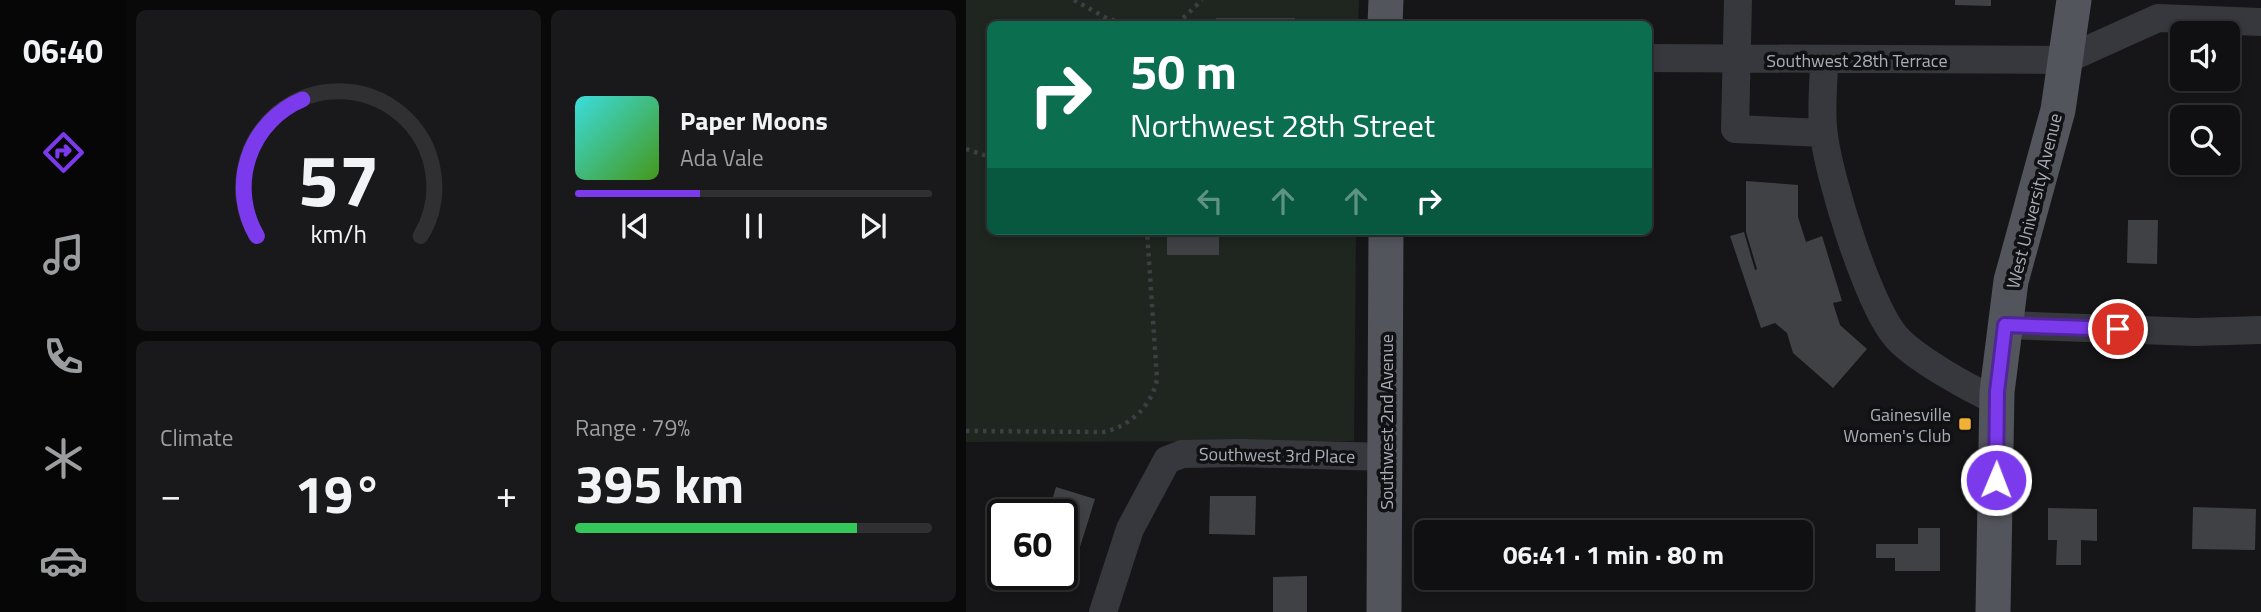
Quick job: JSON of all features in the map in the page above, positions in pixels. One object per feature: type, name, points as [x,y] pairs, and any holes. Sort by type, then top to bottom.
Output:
[{"type":"main road","points":[[1385,0],[1385,21]]},
{"type":"main road","name":"West University Avenue","points":[[1993,612],[1997,401],[2005,325],[2011,281],[2058,110],[2074,0]]},
{"type":"main road","name":"Southwest 2nd Avenue","points":[[1384,612],[1386,235]]},
{"type":"street","points":[[1738,0],[1735,129],[1823,133]]},
{"type":"street","points":[[2065,60],[2158,18],[2261,22]]},
{"type":"street","name":"Southwest 28th Terrace","points":[[1652,58],[2065,60]]},
{"type":"street","points":[[1824,60],[1823,133],[1840,206],[1885,323],[1899,341],[1974,391],[1997,401]]},
{"type":"street","points":[[2005,325],[2195,332],[2261,330]]},
{"type":"street","name":"Southwest 3rd Place","points":[[1103,612],[1130,529],[1167,460],[1182,454],[1240,453],[1386,457]]},
{"type":"path","points":[[1074,0],[1117,21]]},
{"type":"path","points":[[1180,21],[1202,0]]},
{"type":"path","points":[[966,149],[987,156]]},
{"type":"path","points":[[966,431],[1104,432],[1126,423],[1146,405],[1157,379],[1147,235]]},
{"type":"shaded area","points":[[966,0],[1359,0],[1358,21],[987,21],[987,235],[1356,235],[1354,441],[966,442]]},
{"type":"building","points":[[1955,0],[1991,0],[1991,6],[1955,5]]},
{"type":"building","points":[[1216,18],[1295,18],[1295,21],[1216,21]]},
{"type":"building","points":[[1746,181],[1798,185],[1798,217],[1806,242],[1822,236],[1842,301],[1833,303],[1840,325],[1867,349],[1833,388],[1793,353],[1787,333],[1775,323],[1761,328],[1730,236],[1744,232],[1755,270],[1757,269],[1746,232]]},
{"type":"building","points":[[2128,220],[2158,220],[2157,264],[2127,263]]},
{"type":"building","points":[[1167,235],[1219,235],[1219,255],[1167,255]]},
{"type":"building","points":[[1056,487],[1095,499],[1078,554],[1078,499],[1052,499]]},
{"type":"building","points":[[1210,496],[1256,496],[1255,535],[1209,534]]},
{"type":"building","points":[[2193,507],[2256,509],[2255,550],[2192,549]]},
{"type":"building","points":[[2048,508],[2097,509],[2097,541],[2081,540],[2081,565],[2056,565],[2057,540],[2048,540]]},
{"type":"building","points":[[1918,528],[1940,528],[1940,571],[1895,571],[1895,558],[1876,558],[1876,544],[1918,544]]},
{"type":"building","points":[[1307,576],[1307,612],[1273,612],[1273,577]]},
{"type":"place","name":"Gainesville Women's Club","points":[[1965,424]]},
{"type":"route","points":[[1996,480],[1997,392],[2005,325],[2118,329]]}]
